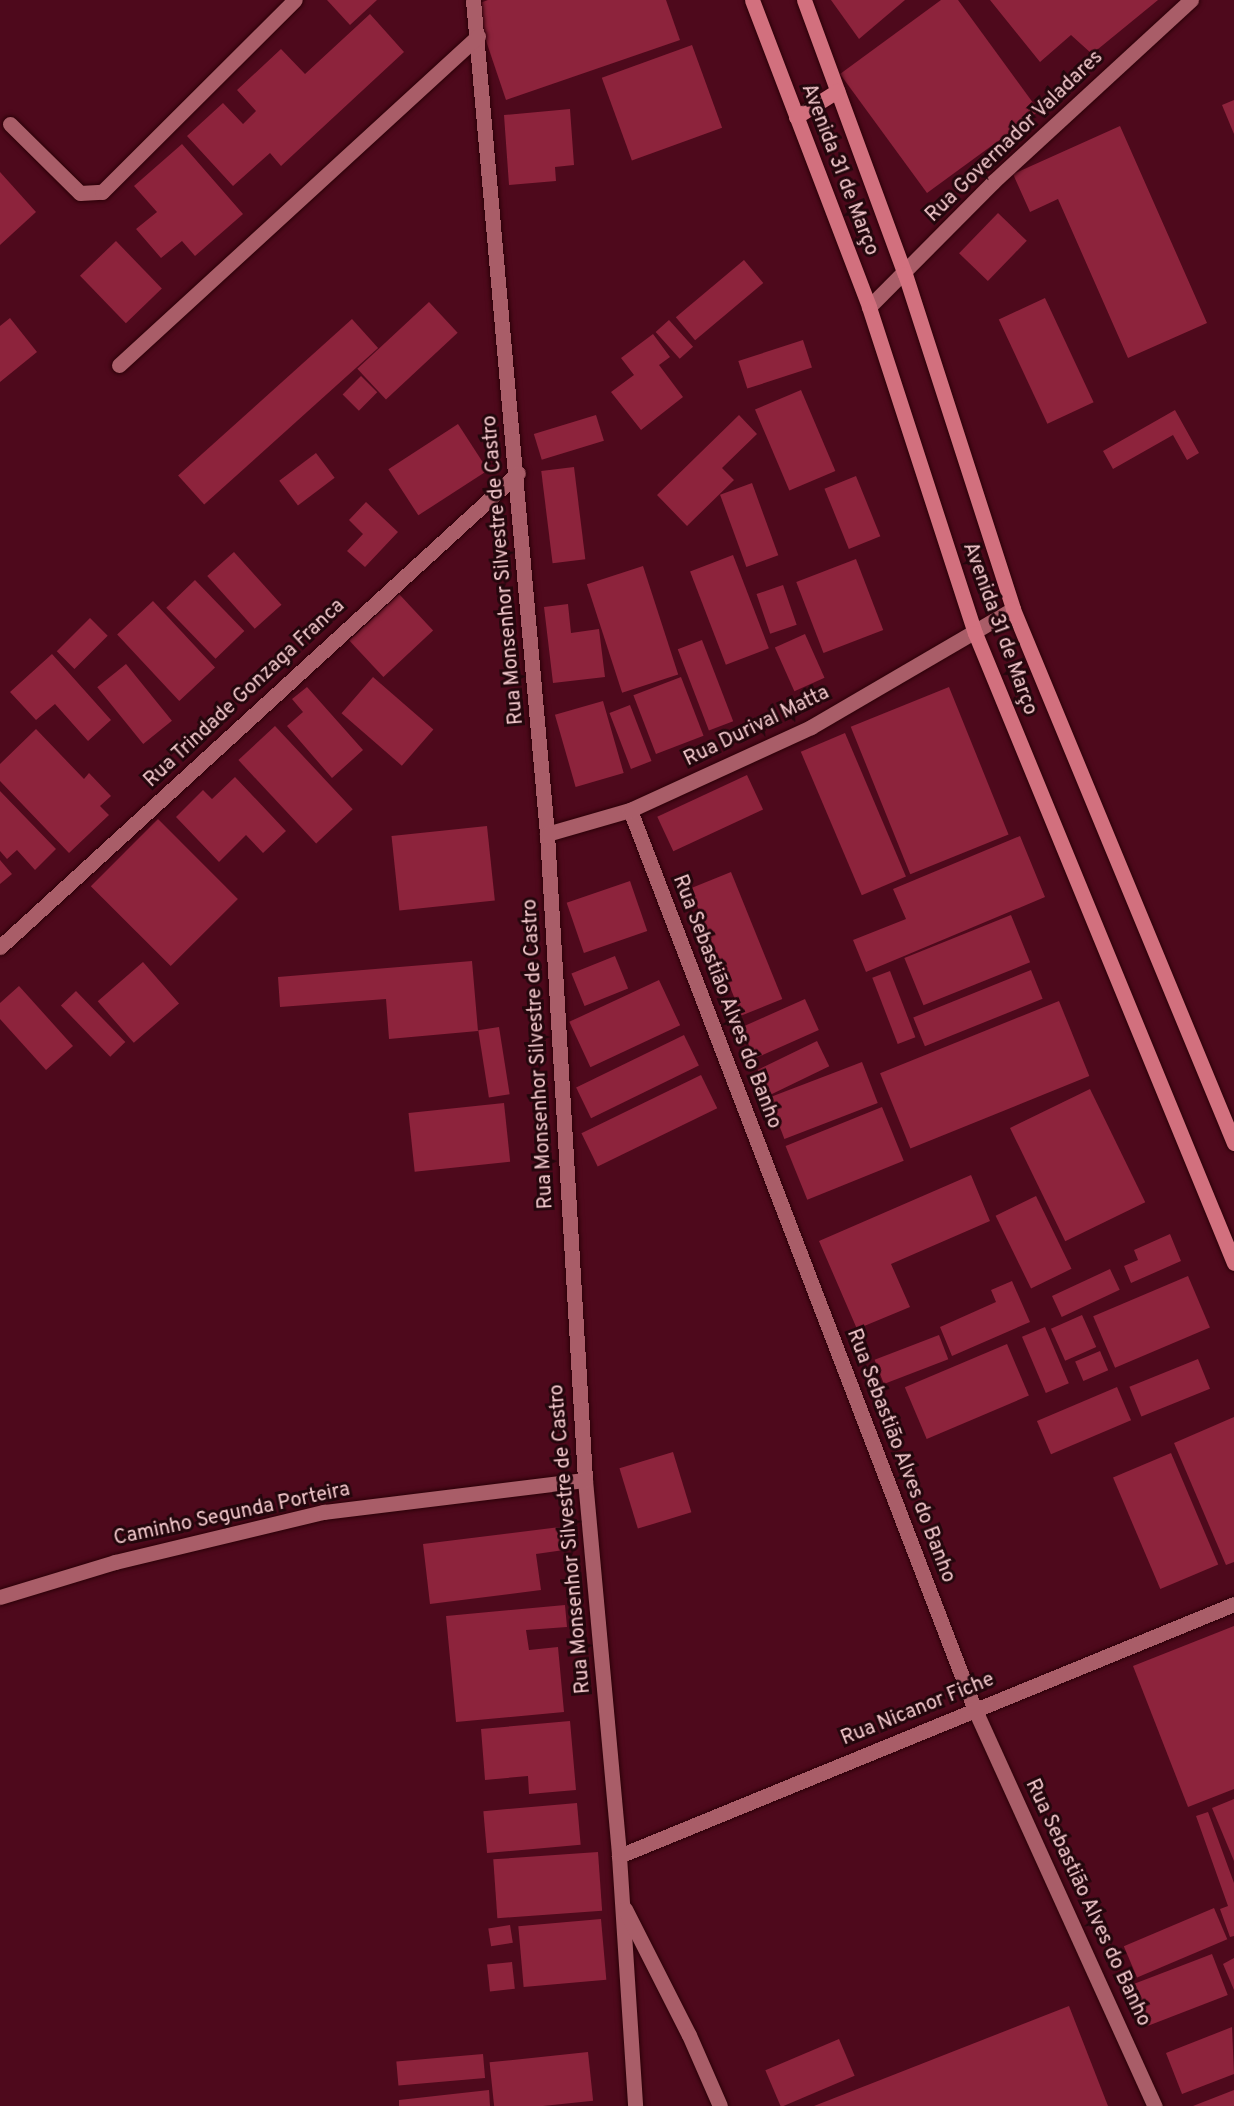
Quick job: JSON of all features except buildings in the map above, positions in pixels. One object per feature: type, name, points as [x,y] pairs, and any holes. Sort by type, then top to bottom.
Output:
[{"type":"main road","name":"Avenida 31 de Março","points":[[752,0],[869,307],[975,633],[1234,1263]]},
{"type":"main road","name":"Avenida 31 de Março","points":[[804,0],[905,274],[1013,609],[1234,1143]]},
{"type":"main road","points":[[796,117],[837,90]]},
{"type":"street","points":[[10,124],[80,193],[102,192],[295,0]]},
{"type":"street","name":"Rua Monsenhor Silvestre de Castro","points":[[473,0],[518,472],[547,834],[585,1480],[619,1856],[635,2106]]},
{"type":"street","name":"Rua Governador Valadares","points":[[869,307],[905,274],[993,182],[1191,0]]},
{"type":"street","points":[[119,365],[478,36]]},
{"type":"street","name":"Rua Trindade Gonzaga Franca","points":[[0,947],[518,472]]},
{"type":"street","name":"Rua Durival Matta","points":[[547,834],[630,810],[811,727],[1013,609]]},
{"type":"street","name":"Rua Sebastião Alves do Banho","points":[[630,810],[975,1710],[1155,2106]]},
{"type":"street","name":"Caminho Segunda Porteira","points":[[0,1597],[115,1562],[324,1512],[585,1480]]},
{"type":"street","name":"Rua Nicanor Fiche","points":[[619,1856],[1234,1604]]},
{"type":"street","points":[[622,1904],[689,2035],[720,2106]]}]
